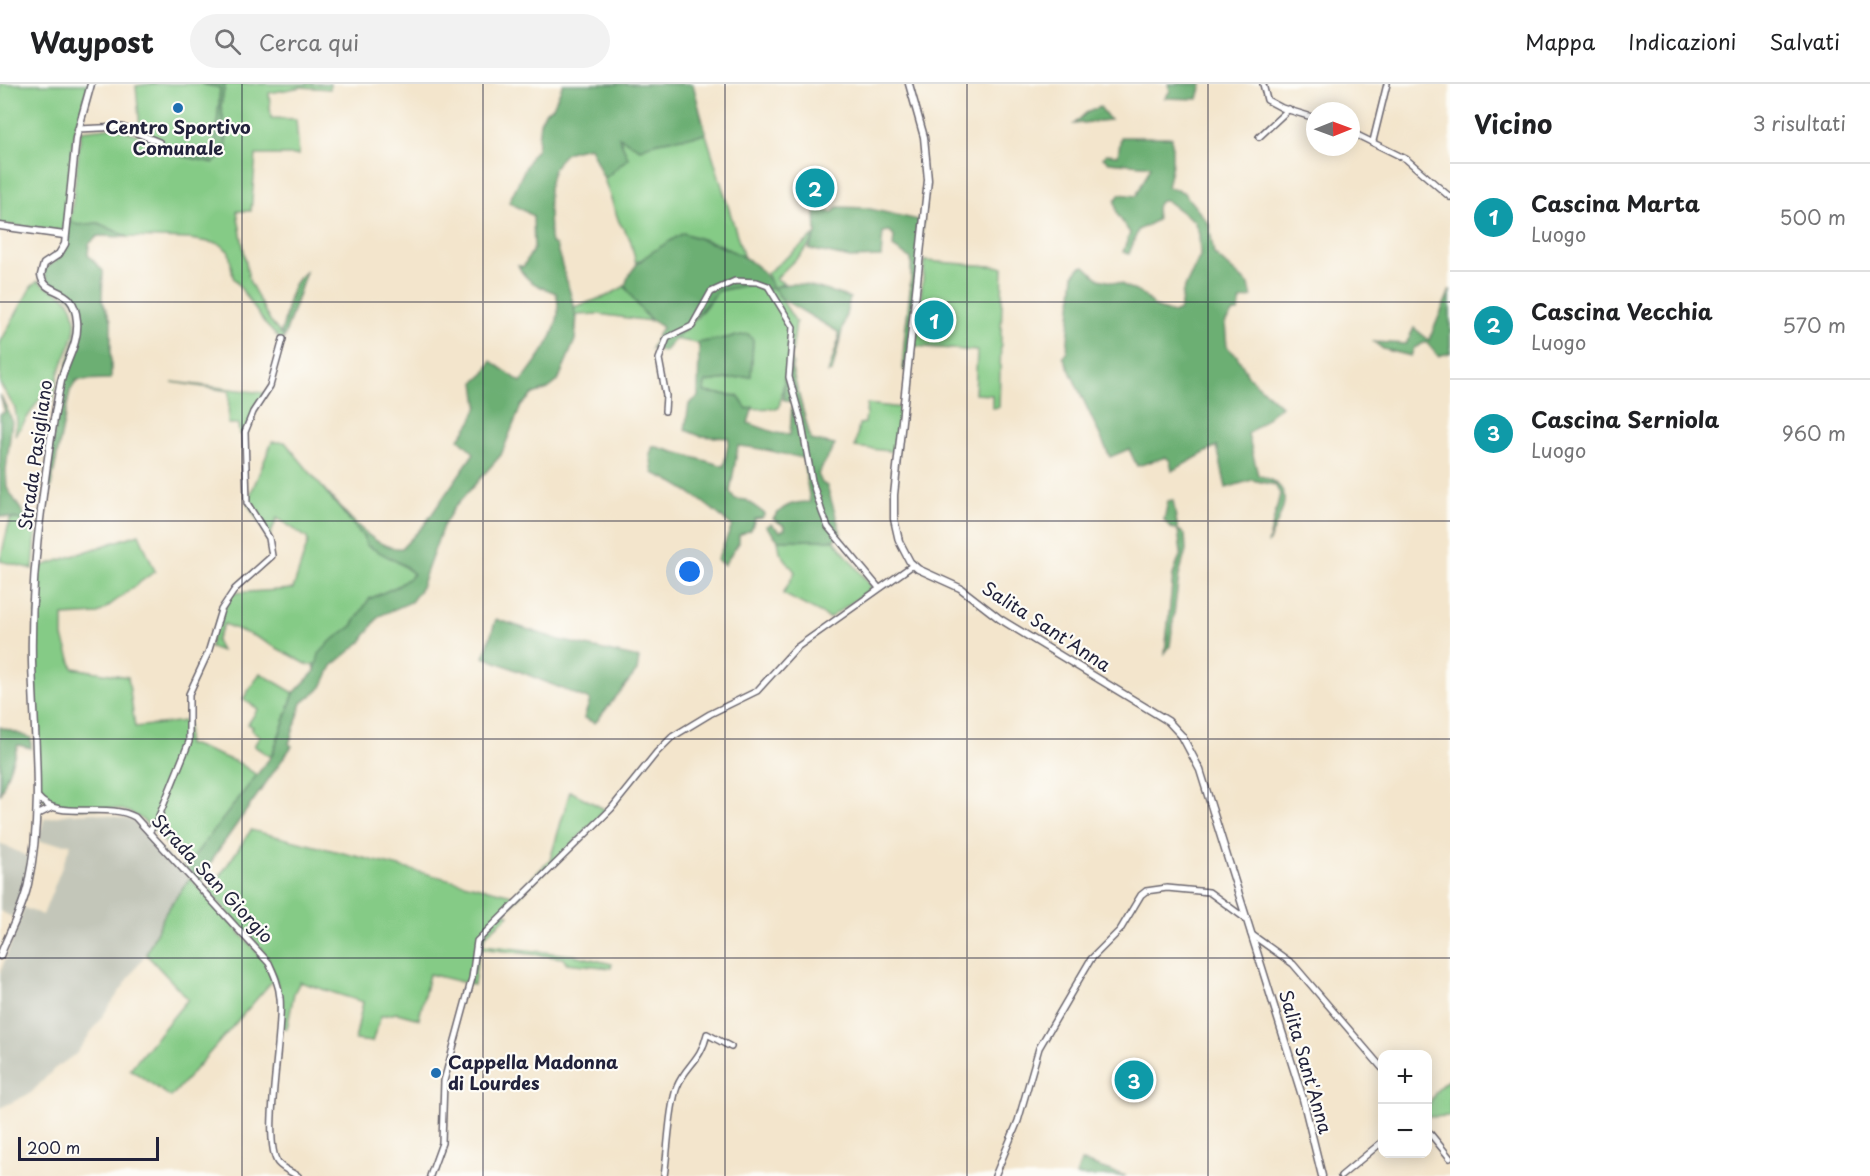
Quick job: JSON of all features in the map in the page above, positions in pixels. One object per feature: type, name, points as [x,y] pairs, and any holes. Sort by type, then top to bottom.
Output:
[{"type":"street","points":[[0,226],[64,235],[78,129],[91,84]]},
{"type":"street","name":"Salita Sant'Anna","points":[[909,84],[924,137],[928,180],[894,508],[899,542],[913,564],[926,574],[960,588],[1000,619],[1175,727],[1192,750],[1303,1099],[1322,1176]]},
{"type":"street","points":[[1263,84],[1267,100],[1306,115]]},
{"type":"street","points":[[1373,141],[1387,84]]},
{"type":"street","points":[[1259,137],[1290,109]]},
{"type":"street","points":[[78,129],[122,127],[159,142]]},
{"type":"street","points":[[1360,136],[1406,159],[1450,197]]},
{"type":"street","name":"Strada Pasigliano","points":[[0,956],[28,886],[37,815],[32,660],[39,532],[61,382],[76,344],[78,328],[71,299],[67,294],[49,288],[41,275],[44,264],[63,250],[64,235]]},
{"type":"street","points":[[665,411],[666,396],[659,359],[667,338],[692,326],[711,292],[735,282],[757,282],[768,286],[789,316],[794,328],[789,377],[801,420],[812,482],[822,512],[828,527],[879,588]]},
{"type":"street","points":[[150,832],[157,821],[189,742],[189,694],[208,653],[221,610],[229,596],[272,556],[269,538],[247,503],[245,432],[253,412],[270,386],[283,339]]},
{"type":"street","points":[[430,1176],[442,1143],[442,1092],[456,1030],[472,978],[477,941],[611,809],[672,737],[757,691],[796,648],[913,564]]},
{"type":"street","points":[[38,797],[51,808]]},
{"type":"street","name":"Strada San Giorgio","points":[[37,815],[51,808],[123,812],[135,817],[256,947],[276,978],[280,1000],[272,1107],[274,1154],[281,1166],[298,1176]]},
{"type":"street","points":[[995,1176],[1018,1120],[1039,1048],[1091,958],[1120,930],[1141,895],[1146,891],[1167,888],[1203,891],[1219,897],[1246,919]]},
{"type":"street","points":[[1251,934],[1293,964],[1378,1062]]},
{"type":"street","points":[[664,1176],[676,1088],[704,1049],[707,1031],[730,1047]]},
{"type":"street","points":[[1432,1136],[1450,1158]]},
{"type":"street","points":[[1341,1176],[1378,1146]]},
{"type":"shaded area","points":[[96,813],[133,820],[190,878],[166,912],[152,945],[76,1054],[54,1069],[31,1093],[0,1108],[0,973],[24,908],[43,915],[71,844],[38,842],[44,819],[70,814]]},
{"type":"shaded area","points":[[0,843],[30,858],[22,899],[12,917],[0,911]]},
{"type":"green space","points":[[0,84],[89,84],[74,135],[63,231],[0,224]]},
{"type":"green space","name":"Centro Sportivo Comunale","points":[[200,84],[220,87],[215,152],[174,149],[140,129],[136,86]]},
{"type":"green space","points":[[200,84],[225,84],[221,106],[227,148],[224,155],[213,163],[177,155],[159,142],[174,149],[215,152],[220,88]]},
{"type":"green space","points":[[225,84],[330,84],[330,89],[301,87],[269,93],[271,118],[296,119],[299,155],[256,155],[251,211],[237,211],[249,280],[270,321],[284,338],[281,340],[266,325],[233,277],[229,252],[220,244],[190,239],[128,237],[98,223],[78,225],[69,220],[81,131],[115,127],[159,142],[177,155],[213,162],[227,138],[221,106]]},
{"type":"green space","points":[[563,84],[693,84],[706,134],[657,142],[640,149],[619,137],[628,158],[604,179],[590,147],[566,153],[557,163],[550,183],[550,237],[551,243],[556,245],[574,306],[576,323],[575,340],[558,381],[548,389],[533,394],[521,406],[501,455],[454,508],[443,526],[420,590],[411,602],[379,616],[361,642],[332,666],[322,687],[302,703],[289,744],[292,746],[215,855],[201,883],[193,876],[191,860],[273,754],[294,693],[315,671],[319,654],[330,642],[352,626],[369,599],[398,586],[414,574],[405,566],[366,545],[364,538],[322,487],[369,535],[380,543],[402,548],[425,524],[474,453],[459,439],[471,422],[478,406],[475,382],[485,373],[491,361],[521,382],[543,351],[554,329],[558,306],[556,293],[534,283],[525,276],[518,265],[523,267],[534,248],[533,216],[509,202],[531,156],[537,149],[540,122],[546,111],[553,107]]},
{"type":"green space","points":[[1168,84],[1202,84],[1198,99],[1165,98],[1170,91]]},
{"type":"green space","points":[[1100,107],[1110,120],[1074,124],[1086,113]]},
{"type":"green space","points":[[706,134],[744,258],[721,245],[683,233],[636,263],[630,239],[619,222],[604,179],[628,158],[619,137],[640,149],[657,142]]},
{"type":"green space","points":[[1121,137],[1172,137],[1172,164],[1167,187],[1183,192],[1209,224],[1214,254],[1249,285],[1252,297],[1241,300],[1238,312],[1233,312],[1225,323],[1227,347],[1237,356],[1249,377],[1281,406],[1248,434],[1258,475],[1272,480],[1284,494],[1282,512],[1268,544],[1280,494],[1275,485],[1252,480],[1226,488],[1217,446],[1172,471],[1170,461],[1166,457],[1137,466],[1129,449],[1110,457],[1063,356],[1067,351],[1074,274],[1080,267],[1085,266],[1099,279],[1121,284],[1144,295],[1155,307],[1173,313],[1180,310],[1183,291],[1200,256],[1199,234],[1194,221],[1167,201],[1161,201],[1156,207],[1157,220],[1138,230],[1129,254],[1123,252],[1130,233],[1117,214],[1115,201],[1120,194],[1136,196],[1151,166],[1109,162],[1103,158],[1106,154],[1118,155]]},
{"type":"green space","points":[[837,207],[866,208],[923,221],[907,372],[903,369],[903,355],[911,259],[893,247],[894,236],[890,231],[883,232],[881,257],[850,258],[809,249],[816,234],[815,210],[833,212]]},
{"type":"green space","points":[[69,220],[78,225],[98,223],[128,237],[98,236],[89,244],[88,255],[103,271],[102,300],[111,320],[111,379],[77,380],[70,391],[45,516],[41,566],[39,567],[54,430],[62,385],[79,318],[78,308],[74,301],[50,283],[44,270],[63,254]]},
{"type":"green space","points":[[683,233],[747,259],[758,267],[773,288],[763,290],[752,284],[718,291],[664,352],[651,349],[662,327],[645,314],[625,286],[628,277],[640,261]]},
{"type":"green space","points":[[816,234],[808,247],[776,279],[784,283],[774,288],[796,322],[791,359],[793,364],[783,387],[779,408],[747,409],[738,396],[704,392],[705,382],[751,376],[753,340],[748,334],[697,343],[673,339],[691,325],[718,291],[752,284],[763,290],[773,288],[767,273]]},
{"type":"green space","points":[[925,261],[1003,267],[999,407],[992,408],[992,395],[975,394],[977,351],[915,346]]},
{"type":"green space","points":[[306,272],[284,338],[281,332],[291,291],[295,283]]},
{"type":"green space","points":[[38,281],[68,300],[73,310],[75,330],[58,375],[53,402],[43,394],[15,436],[17,422],[15,408],[0,384],[0,343],[31,287]]},
{"type":"green space","points":[[802,284],[850,298],[832,372],[828,373],[839,339],[838,332],[782,299],[773,288]]},
{"type":"green space","points":[[625,286],[650,321],[598,314],[577,315],[575,340],[574,307],[607,296]]},
{"type":"green space","points":[[1450,290],[1450,353],[1438,356],[1426,342],[1414,348],[1411,356],[1383,349],[1374,342],[1406,344],[1414,328],[1429,340]]},
{"type":"green space","points":[[748,334],[753,340],[751,376],[705,382],[704,392],[738,396],[747,409],[753,407],[748,423],[776,433],[790,435],[792,403],[783,399],[784,378],[791,366],[811,440],[835,445],[818,474],[822,483],[827,486],[841,533],[834,540],[778,540],[766,526],[771,524],[780,531],[785,529],[785,526],[773,519],[777,514],[789,505],[810,502],[803,458],[738,446],[730,492],[735,499],[746,500],[765,514],[762,518],[755,519],[751,530],[739,535],[739,543],[724,565],[717,560],[732,526],[685,490],[653,473],[650,455],[653,446],[724,466],[729,438],[700,436],[685,430],[689,404],[698,397],[699,347],[697,343]]},
{"type":"green space","points":[[172,382],[265,393],[243,434],[239,434],[238,424],[228,424],[229,391]]},
{"type":"green space","points":[[0,394],[12,420],[6,470],[7,488],[36,533],[23,520],[0,516],[0,414],[5,412]]},
{"type":"green space","points":[[867,404],[902,408],[896,452],[855,447],[859,424],[865,423]]},
{"type":"green space","points":[[272,442],[285,442],[364,538],[414,574],[398,586],[369,599],[352,626],[330,642],[315,671],[314,664],[308,665],[256,637],[224,624],[216,641],[221,651],[210,647],[213,631],[232,593],[293,589],[308,542],[307,538],[277,518],[269,538],[247,503]]},
{"type":"green space","points":[[1173,500],[1178,530],[1171,528],[1164,520],[1168,501]]},
{"type":"green space","points":[[10,519],[23,520],[36,533],[33,569],[0,561]]},
{"type":"green space","points":[[1178,530],[1185,534],[1186,550],[1179,575],[1170,646],[1165,653],[1173,575],[1181,553]]},
{"type":"green space","points":[[139,534],[155,571],[98,614],[63,616],[63,637],[73,668],[128,677],[135,727],[185,721],[188,723],[187,745],[193,745],[239,763],[258,776],[191,860],[193,876],[156,832],[131,813],[107,808],[58,806],[47,802],[38,794],[34,660],[39,567]]},
{"type":"green space","points":[[778,540],[834,540],[871,586],[870,590],[829,618],[783,594],[795,572],[780,552]]},
{"type":"green space","points":[[496,619],[560,640],[639,658],[637,671],[595,723],[584,718],[590,700],[484,657]]},
{"type":"green space","points":[[260,673],[294,693],[271,757],[254,746],[260,736],[251,730],[253,727],[248,724],[258,709],[243,699]]},
{"type":"green space","points":[[0,727],[31,738],[31,748],[18,745],[0,795]]},
{"type":"green space","points":[[570,791],[606,810],[504,912],[509,915],[485,936],[482,945],[579,956],[612,964],[611,968],[566,963],[563,958],[479,948],[474,985],[429,974],[419,1019],[397,1013],[381,1016],[372,1042],[355,1040],[363,1002],[300,982],[294,993],[287,1029],[282,1027],[281,1004],[271,967],[251,937],[209,892],[251,830],[516,896],[519,890],[550,860]]},
{"type":"green space","points":[[190,878],[268,964],[275,978],[171,1097],[130,1069],[188,999],[146,954],[166,912]]},
{"type":"green space","points":[[1450,1079],[1450,1116],[1432,1117],[1432,1099],[1441,1086]]},
{"type":"green space","points":[[1081,1161],[1126,1176],[1076,1176]]},
{"type":"place","name":"Centro Sportivo Comunale","points":[[178,108]]},
{"type":"place","name":"Cascina Vecchia","points":[[815,188]]},
{"type":"place","name":"Cascina Marta","points":[[934,320]]},
{"type":"place","name":"Cappella Madonna di Lourdes","points":[[436,1073]]},
{"type":"place","name":"Cascina Serniola","points":[[1134,1080]]}]
